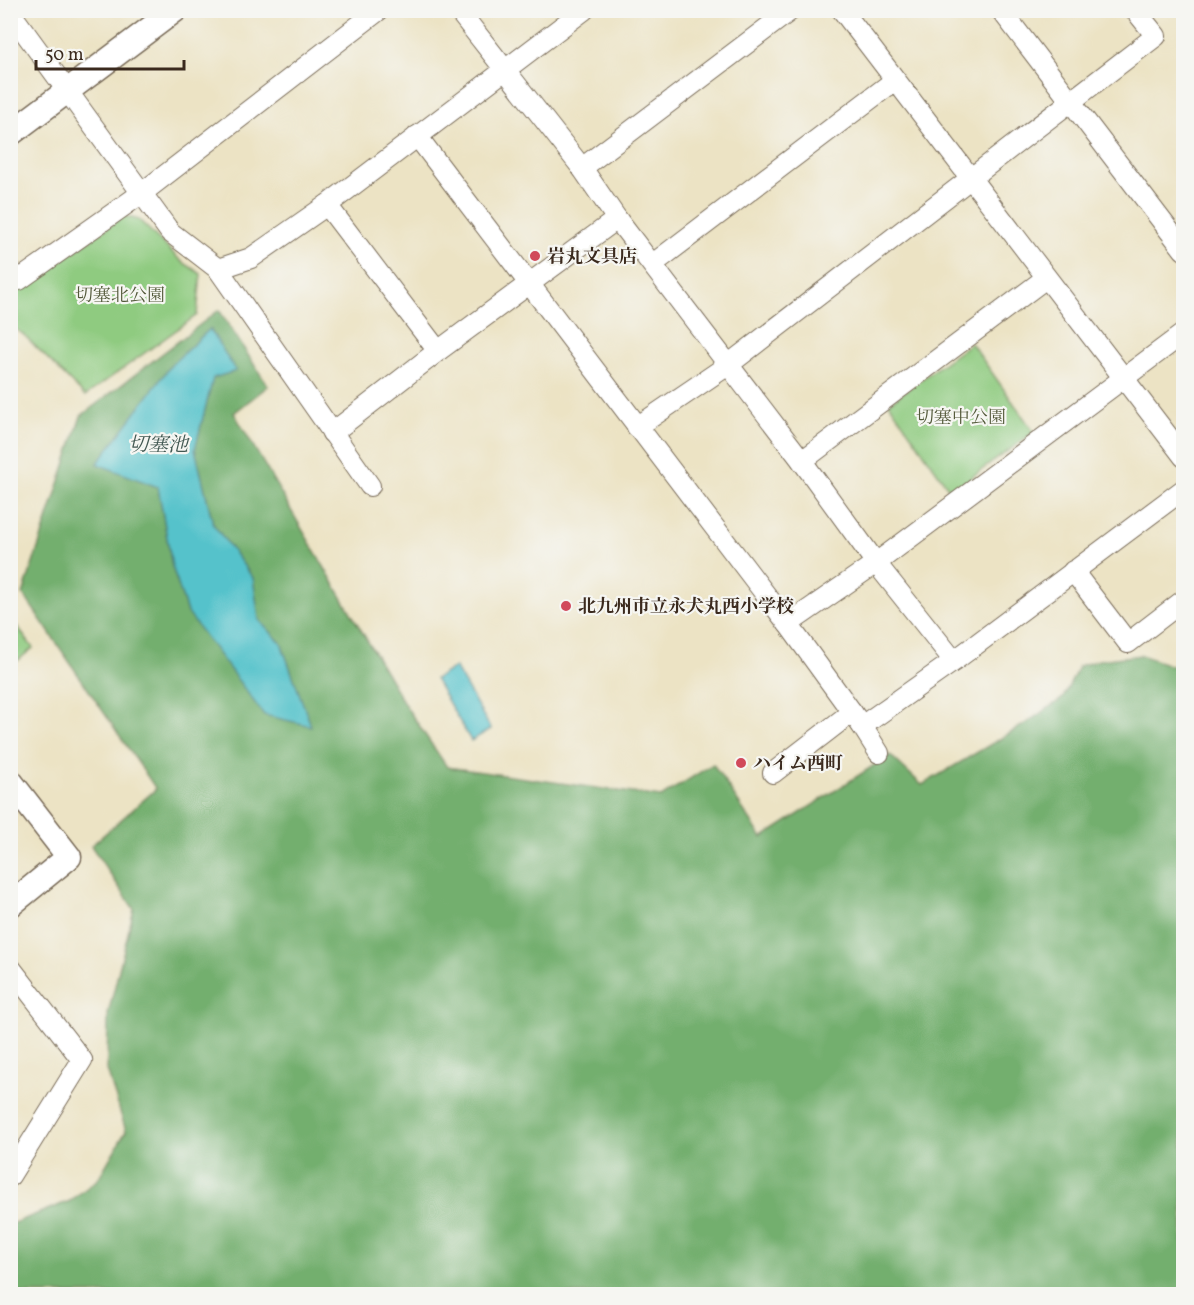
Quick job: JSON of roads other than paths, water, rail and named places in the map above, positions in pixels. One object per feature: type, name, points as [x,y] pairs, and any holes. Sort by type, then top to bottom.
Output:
[{"type":"street","points":[[10,134],[175,10]]},
{"type":"street","points":[[10,270],[19,280],[142,193],[379,10]]},
{"type":"street","points":[[458,10],[582,168],[617,219],[802,461],[876,563],[954,661]]},
{"type":"street","points":[[218,269],[251,258],[327,206],[584,10]]},
{"type":"street","points":[[582,168],[791,10]]},
{"type":"street","points":[[842,10],[894,81],[1184,457]]},
{"type":"street","points":[[1000,10],[1184,250]]},
{"type":"street","points":[[637,428],[728,365],[1156,36],[1135,10]]},
{"type":"street","points":[[10,12],[171,232],[218,269],[370,486]]},
{"type":"street","points":[[653,264],[894,81]]},
{"type":"street","points":[[417,136],[788,624],[879,753]]},
{"type":"street","points":[[327,206],[438,351]]},
{"type":"street","points":[[332,433],[438,351],[617,219]]},
{"type":"street","points":[[802,461],[1046,278]]},
{"type":"street","points":[[788,624],[876,563],[1184,333]]},
{"type":"street","points":[[772,773],[954,661],[1184,489]]},
{"type":"street","points":[[1073,571],[1128,643],[1184,600]]},
{"type":"street","points":[[10,781],[69,857],[10,905]]},
{"type":"street","points":[[10,967],[82,1060],[14,1163]]},
{"type":"water","name":"切塞池","points":[[210,329],[236,371],[213,378],[195,449],[213,524],[253,578],[259,620],[281,643],[311,726],[264,715],[187,612],[172,566],[158,487],[97,464],[172,364]]},
{"type":"water","points":[[455,667],[491,729],[471,741],[435,679]]},
{"type":"place","name":"岩丸文具店","points":[[535,256]]},
{"type":"place","name":"北九州市立永犬丸西小学校","points":[[566,606]]},
{"type":"place","name":"ハイム西町","points":[[741,763]]},
{"type":"park label","name":"切塞北公園","points":[[120,295]]},
{"type":"park label","name":"切塞中公園","points":[[961,417]]}]
